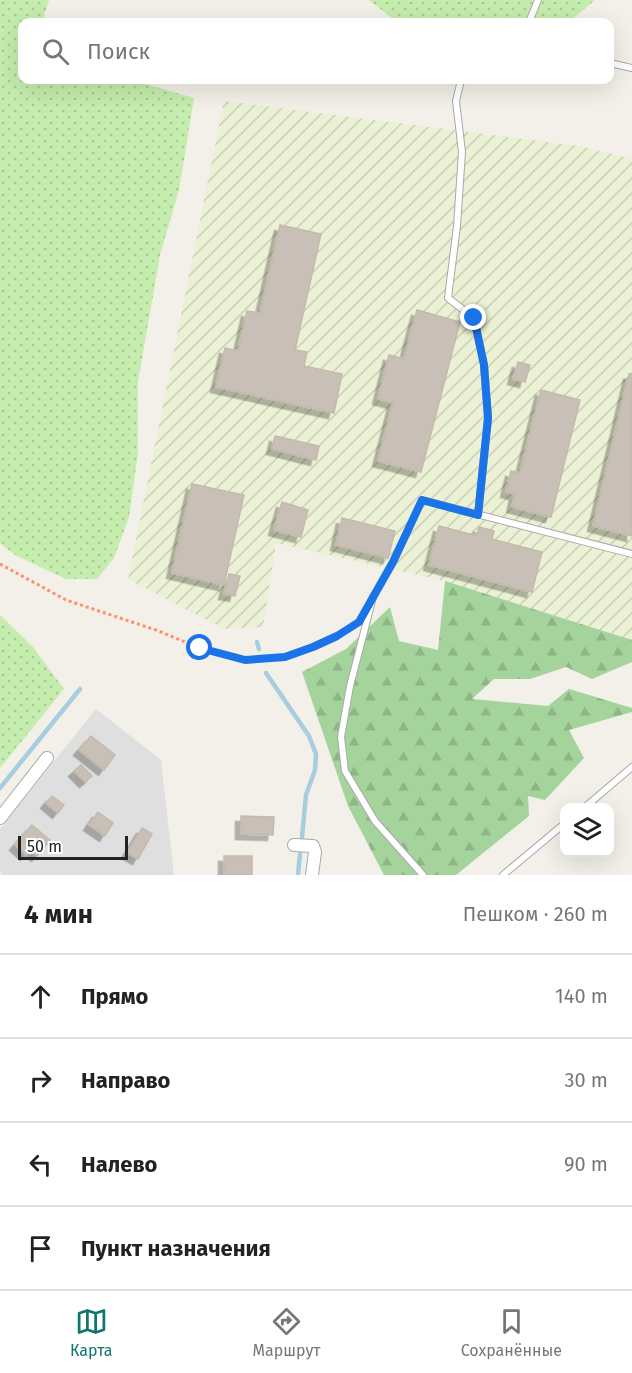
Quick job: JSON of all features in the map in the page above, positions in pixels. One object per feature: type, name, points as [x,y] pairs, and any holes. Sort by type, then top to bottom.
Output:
[{"type":"street","points":[[0,818],[47,758]]},
{"type":"street","points":[[294,844],[313,846],[315,852],[312,875]]},
{"type":"lane","points":[[531,18],[538,0]]},
{"type":"lane","points":[[614,64],[632,68]]},
{"type":"lane","points":[[460,84],[456,101],[462,152],[457,226],[448,298],[474,318],[484,365],[488,418],[478,515]]},
{"type":"lane","points":[[422,500],[632,554]]},
{"type":"lane","points":[[373,597],[350,686],[341,736],[345,771],[375,821],[423,875]]},
{"type":"lane","points":[[589,803],[632,767]]},
{"type":"lane","points":[[503,875],[560,827]]},
{"type":"path","points":[[373,597],[393,562],[422,500]]},
{"type":"path","points":[[0,564],[66,600],[156,630],[200,648],[245,660],[285,657],[337,636],[359,622]]},
{"type":"shaded area","points":[[96,709],[161,760],[174,875],[2,875],[0,829]]},
{"type":"green space","points":[[0,0],[49,0],[43,18],[18,18],[18,84],[146,84],[194,98],[179,190],[160,255],[138,382],[138,452],[129,517],[114,558],[97,579],[66,579],[15,555],[0,543]]},
{"type":"green space","points":[[369,0],[595,0],[573,18],[392,18]]},
{"type":"green space","points":[[224,101],[580,146],[632,159],[632,640],[445,581],[276,543],[263,627],[224,629],[128,579]]},
{"type":"green space","points":[[445,581],[632,640],[632,662],[592,679],[566,667],[530,679],[494,679],[472,699],[548,706],[569,689],[632,708],[632,712],[569,730],[584,758],[545,800],[528,796],[529,816],[456,875],[384,875],[348,806],[302,672],[346,649],[390,607],[399,641],[438,650]]},
{"type":"green space","points":[[0,615],[33,647],[64,689],[0,768]]},
{"type":"building","points":[[280,225],[321,234],[295,350],[307,352],[304,366],[342,374],[334,413],[216,387],[225,348],[238,351],[247,311],[260,313]]},
{"type":"building","points":[[417,310],[460,322],[421,472],[378,461],[393,403],[378,399],[389,355],[404,359]]},
{"type":"building","points":[[518,362],[530,365],[525,382],[513,379]]},
{"type":"building","points":[[629,374],[632,374],[632,536],[593,526]]},
{"type":"building","points":[[541,390],[580,400],[551,517],[512,507],[515,494],[506,492],[511,471],[520,473]]},
{"type":"building","points":[[275,436],[319,446],[316,460],[272,449]]},
{"type":"building","points":[[192,484],[244,495],[224,585],[172,573]]},
{"type":"building","points":[[282,502],[308,510],[301,537],[274,530]]},
{"type":"building","points":[[342,518],[395,531],[388,558],[336,545]]},
{"type":"building","points":[[439,526],[477,536],[479,527],[494,531],[492,539],[542,552],[532,592],[429,565]]},
{"type":"building","points":[[229,574],[240,576],[235,596],[224,594]]},
{"type":"building","points":[[91,736],[115,755],[104,770],[79,750]]},
{"type":"building","points":[[81,765],[92,776],[85,782],[74,771]]},
{"type":"building","points":[[52,796],[64,805],[58,813],[46,803]]},
{"type":"building","points":[[98,812],[113,823],[105,836],[89,825]]},
{"type":"building","points":[[241,816],[274,817],[273,835],[241,834]]},
{"type":"building","points":[[32,825],[50,840],[37,856],[30,850],[26,855],[15,845]]},
{"type":"building","points":[[142,828],[152,834],[138,859],[127,853]]},
{"type":"building","points":[[224,856],[252,856],[252,875],[224,875]]},
{"type":"waterway","points":[[257,642],[259,649]]},
{"type":"waterway","points":[[266,673],[309,736],[316,754],[315,770],[306,795],[302,837]]},
{"type":"waterway","points":[[0,788],[80,689]]},
{"type":"waterway","points":[[298,875],[300,854]]},
{"type":"route","points":[[200,648],[245,660],[285,657],[337,636],[359,622],[393,562],[422,500],[478,515],[488,418],[484,365],[474,318]]}]
